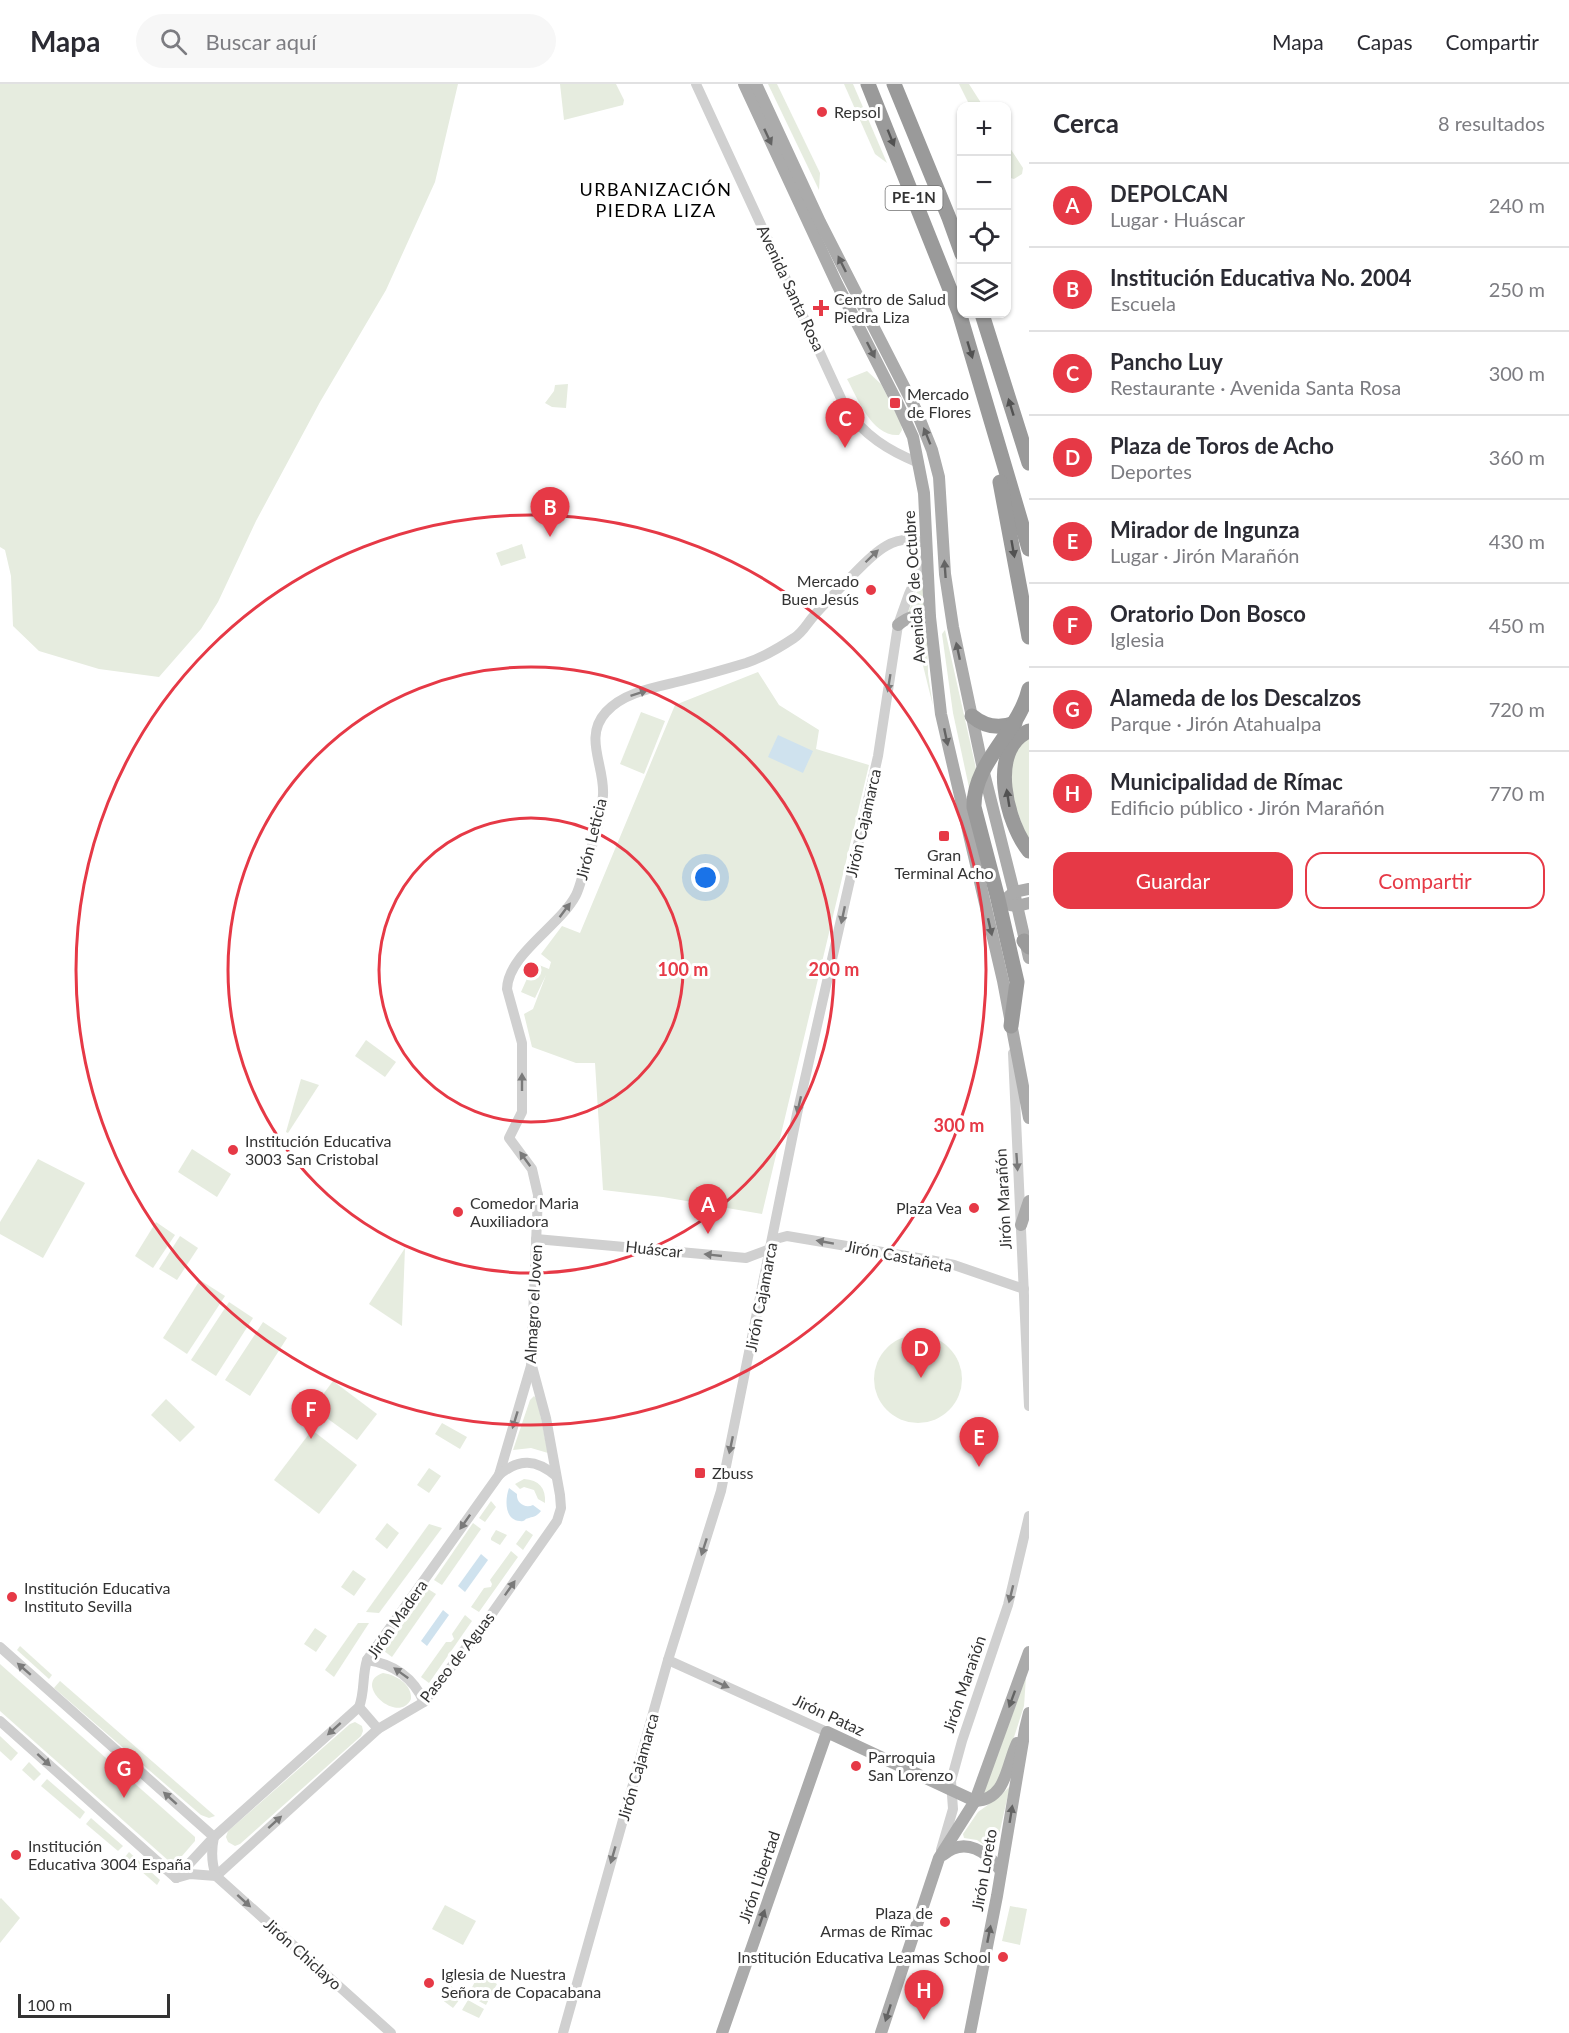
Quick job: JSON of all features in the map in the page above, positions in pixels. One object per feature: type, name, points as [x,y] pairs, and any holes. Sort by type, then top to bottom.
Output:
[{"type":"highway","name":"PE-1N","points":[[868,84],[959,312],[1029,549]]},
{"type":"highway","name":"PE-1N","points":[[894,84],[957,240]]},
{"type":"highway","points":[[900,84],[902,102]]},
{"type":"highway","points":[[983,318],[1029,463]]},
{"type":"highway","points":[[982,388],[1029,637]]},
{"type":"highway","points":[[1011,1026],[1017,982],[977,819],[974,794],[983,769],[1015,723],[1029,689]]},
{"type":"highway","points":[[972,717],[990,726],[1015,723]]},
{"type":"highway","points":[[1029,731],[1022,734],[1010,748],[1005,767],[1011,818],[1016,832],[1029,851]]},
{"type":"main road","name":"Avenida 9 de Octubre","points":[[744,84],[837,284],[913,437],[924,493],[930,617],[941,714],[1001,971],[1029,1118]]},
{"type":"main road","name":"Avenida 9 de Octubre","points":[[756,84],[825,231],[916,410],[936,464],[948,596],[983,769],[1014,892],[1023,904],[1029,958]]},
{"type":"main road","points":[[919,463],[936,464]]},
{"type":"main road","points":[[898,625],[908,617],[919,615],[930,617]]},
{"type":"main road","points":[[962,806],[977,819]]},
{"type":"main road","points":[[999,904],[1014,892],[1029,889]]},
{"type":"main road","points":[[999,904],[1023,904]]},
{"type":"main road","points":[[1027,944],[1029,926]]},
{"type":"main road","points":[[1021,1225],[1029,1201]]},
{"type":"main road","name":"Jirón Loreto","points":[[939,1858],[975,1801],[1029,1652]]},
{"type":"main road","name":"Jirón Loreto","points":[[970,2033],[1029,1713]]},
{"type":"main road","points":[[975,1801],[992,1796],[1004,1782],[1013,1753],[1025,1729]]},
{"type":"main road","name":"Jirón Pataz","points":[[828,1732],[975,1801]]},
{"type":"main road","name":"Jirón Libertad","points":[[722,2033],[828,1732]]},
{"type":"main road","points":[[939,1858],[957,1847],[976,1848],[994,1860],[1001,1872]]},
{"type":"main road","name":"Jirón Marañón","points":[[881,2033],[939,1858]]},
{"type":"street","name":"Avenida Santa Rosa","points":[[696,84],[845,407],[856,423],[878,441],[899,455],[919,463]]},
{"type":"street","name":"Jirón Leticia","points":[[509,1138],[522,1112],[522,1043],[507,983],[513,969],[524,954],[559,919],[576,896],[601,810],[603,792],[595,736],[602,717],[611,707],[635,693],[763,657],[797,636],[813,616],[878,550],[889,544],[910,539],[926,550]]},
{"type":"street","name":"Jirón Cajamarca","points":[[563,2033],[668,1660],[721,1491],[797,1114],[878,756],[898,625],[926,550]]},
{"type":"street","name":"Jirón Marañón","points":[[1011,1026],[1029,1406]]},
{"type":"street","name":"Almagro el Joven","points":[[499,1475],[531,1366],[538,1195],[532,1169],[509,1138]]},
{"type":"street","name":"Jirón Castañeta","points":[[771,1245],[787,1236],[930,1260],[954,1265],[1024,1289]]},
{"type":"street","name":"Huáscar","points":[[536,1239],[746,1258],[771,1245]]},
{"type":"street","name":"Paseo de Aguas","points":[[216,1876],[378,1729],[424,1702],[486,1622],[557,1521],[561,1508],[556,1476],[546,1418],[531,1366]]},
{"type":"street","points":[[499,1475],[508,1467],[521,1463],[534,1463],[546,1467],[556,1476]]},
{"type":"street","name":"Jirón Madera","points":[[358,1707],[362,1697],[367,1660],[499,1475]]},
{"type":"street","name":"Jirón Marañón","points":[[939,1858],[953,1809],[951,1781],[962,1741],[1008,1605],[1029,1516]]},
{"type":"street","points":[[0,1647],[214,1837]]},
{"type":"street","points":[[367,1660],[391,1666],[402,1673],[419,1691],[424,1702]]},
{"type":"street","name":"Jirón Pataz","points":[[668,1660],[828,1732]]},
{"type":"street","points":[[176,1878],[214,1837],[358,1707],[378,1729]]},
{"type":"street","points":[[0,1721],[176,1878]]},
{"type":"street","points":[[214,1837],[211,1850],[212,1865],[216,1876]]},
{"type":"street","points":[[176,1878],[203,1873],[216,1876]]},
{"type":"street","name":"Jirón Chiclayo","points":[[216,1876],[391,2033]]},
{"type":"shaded area","points":[[0,84],[458,84],[435,182],[386,290],[320,402],[256,521],[218,602],[201,629],[159,677],[99,669],[39,651],[13,626],[11,576],[5,550],[0,547]]},
{"type":"shaded area","points":[[560,84],[616,84],[624,100],[623,105],[564,120]]},
{"type":"shaded area","points":[[768,84],[777,84],[820,173],[819,190]]},
{"type":"shaded area","points":[[844,84],[853,84],[887,163],[875,154]]},
{"type":"shaded area","points":[[959,84],[969,84],[980,102],[968,102]]},
{"type":"shaded area","points":[[1011,150],[1023,168],[1022,174],[1014,179],[1011,178]]},
{"type":"shaded area","points":[[867,371],[881,384],[901,423],[902,430],[899,435],[889,434],[874,423],[861,406],[847,379]]},
{"type":"shaded area","points":[[568,384],[566,408],[552,407],[545,403],[554,391],[555,385]]},
{"type":"shaded area","points":[[522,544],[526,558],[501,566],[496,553]]},
{"type":"shaded area","points":[[923,578],[924,608],[922,611],[908,612]]},
{"type":"shaded area","points":[[920,626],[927,630],[928,674],[933,706],[915,633]]},
{"type":"shaded area","points":[[945,630],[977,773],[970,792],[953,713],[942,634]]},
{"type":"shaded area","points":[[758,672],[779,705],[819,730],[816,749],[869,765],[762,1214],[663,1197],[603,1190],[595,1063],[576,1063],[532,1047],[524,1014],[533,1009],[546,975],[535,998],[521,992],[534,963],[549,969],[551,962],[541,954],[562,926],[580,933],[675,705]]},
{"type":"shaded area","points":[[641,712],[665,721],[644,774],[620,764]]},
{"type":"shaded area","points":[[1029,736],[1029,843],[1012,797],[1012,754]]},
{"type":"shaded area","points":[[366,1040],[396,1062],[385,1077],[355,1056]]},
{"type":"shaded area","points":[[301,1079],[319,1085],[288,1133],[286,1132]]},
{"type":"shaded area","points":[[192,1149],[231,1174],[217,1197],[178,1172]]},
{"type":"shaded area","points":[[38,1159],[85,1183],[43,1258],[0,1234],[0,1222]]},
{"type":"shaded area","points":[[156,1222],[175,1235],[153,1268],[135,1256]]},
{"type":"shaded area","points":[[180,1236],[198,1248],[177,1280],[159,1269]]},
{"type":"shaded area","points":[[405,1248],[402,1326],[369,1304]]},
{"type":"shaded area","points":[[200,1280],[225,1296],[187,1354],[163,1338]]},
{"type":"shaded area","points":[[229,1302],[253,1318],[216,1376],[191,1360]]},
{"type":"shaded area","points":[[263,1322],[287,1338],[250,1396],[225,1380]]},
{"type":"shaded area","points":[[918,1335],[935,1338],[949,1348],[959,1362],[962,1379],[959,1396],[949,1410],[935,1420],[918,1423],[901,1420],[887,1410],[877,1396],[874,1379],[877,1362],[887,1348],[901,1338]]},
{"type":"shaded area","points":[[333,1381],[377,1414],[357,1440],[313,1408]]},
{"type":"shaded area","points":[[534,1396],[537,1399],[548,1453],[531,1448],[513,1450],[530,1400]]},
{"type":"shaded area","points":[[166,1399],[195,1427],[180,1442],[151,1415]]},
{"type":"shaded area","points":[[442,1423],[467,1437],[460,1449],[435,1434]]},
{"type":"shaded area","points":[[312,1430],[357,1465],[319,1514],[274,1480]]},
{"type":"shaded area","points":[[429,1468],[441,1476],[429,1493],[417,1485]]},
{"type":"shaded area","points":[[524,1479],[538,1483],[543,1489],[545,1503],[538,1499],[534,1490],[524,1487],[520,1489],[515,1484]]},
{"type":"shaded area","points":[[491,1501],[496,1507],[485,1522],[479,1518]]},
{"type":"shaded area","points":[[387,1523],[399,1533],[387,1549],[375,1539]]},
{"type":"shaded area","points":[[473,1523],[481,1529],[442,1585],[434,1580]]},
{"type":"shaded area","points":[[429,1524],[442,1528],[379,1613],[366,1612]]},
{"type":"shaded area","points":[[496,1530],[507,1535],[500,1545],[491,1540]]},
{"type":"shaded area","points":[[526,1530],[533,1535],[523,1550],[516,1544]]},
{"type":"shaded area","points":[[511,1551],[518,1557],[479,1612],[471,1607],[484,1588],[491,1587],[490,1580]]},
{"type":"shaded area","points":[[353,1570],[366,1579],[354,1596],[341,1587]]},
{"type":"shaded area","points":[[428,1589],[436,1594],[392,1657],[384,1651]]},
{"type":"shaded area","points":[[465,1615],[472,1621],[429,1683],[421,1677],[446,1642],[454,1639],[452,1634]]},
{"type":"shaded area","points":[[358,1623],[369,1623],[334,1677],[325,1670]]},
{"type":"shaded area","points":[[315,1628],[327,1636],[316,1652],[304,1644]]},
{"type":"shaded area","points":[[20,1646],[52,1675],[49,1679],[17,1650]]},
{"type":"shaded area","points":[[0,1664],[195,1837],[195,1841],[175,1864],[0,1711]]},
{"type":"shaded area","points":[[383,1673],[398,1678],[409,1689],[411,1699],[405,1706],[397,1708],[388,1705],[374,1693],[372,1685],[374,1678]]},
{"type":"shaded area","points":[[1026,1677],[1024,1706],[1000,1781],[983,1795]]},
{"type":"shaded area","points":[[60,1681],[215,1816],[209,1818],[201,1815],[54,1688]]},
{"type":"shaded area","points":[[355,1722],[362,1726],[361,1736],[240,1844],[235,1846],[228,1842],[226,1837],[228,1831]]},
{"type":"shaded area","points":[[0,1736],[18,1753],[11,1761],[0,1751]]},
{"type":"shaded area","points":[[29,1762],[41,1774],[34,1781],[22,1770]]},
{"type":"shaded area","points":[[47,1779],[85,1812],[80,1819],[41,1786]]},
{"type":"shaded area","points":[[1010,1786],[995,1853],[977,1840],[964,1838],[963,1834],[978,1812]]},
{"type":"shaded area","points":[[91,1818],[123,1846],[118,1851],[86,1824]]},
{"type":"shaded area","points":[[129,1852],[160,1880],[157,1885],[125,1857]]},
{"type":"shaded area","points":[[0,1899],[20,1918],[0,1943]]},
{"type":"shaded area","points":[[445,1905],[476,1921],[463,1945],[432,1929]]},
{"type":"shaded area","points":[[1010,1906],[1027,1909],[1020,1945],[1002,1941]]},
{"type":"shaded area","points":[[479,1974],[497,1984],[486,2005],[468,1995]]},
{"type":"shaded area","points":[[451,1986],[463,1995],[453,2008],[441,1999]]},
{"type":"shaded area","points":[[468,2000],[484,2009],[479,2018],[462,2010]]},
{"type":"water","points":[[778,735],[813,751],[803,773],[768,757]]},
{"type":"water","points":[[509,1488],[517,1494],[522,1504],[533,1505],[541,1511],[523,1521],[515,1520],[508,1513],[507,1508]]},
{"type":"water","points":[[481,1554],[488,1560],[465,1592],[458,1586]]},
{"type":"water","points":[[443,1610],[449,1615],[427,1646],[421,1641]]},
{"type":"place","name":"Repsol","points":[[822,112]]},
{"type":"place","name":"Centro de Salud Piedra Liza","points":[[821,308]]},
{"type":"place","name":"Mercado de Flores","points":[[895,403]]},
{"type":"place","name":"Pancho Luy","points":[[845,448]]},
{"type":"place","name":"Institución Educativa No. 2004","points":[[550,537]]},
{"type":"place","name":"Mercado Buen Jesús","points":[[871,590]]},
{"type":"place","name":"Gran Terminal Acho","points":[[944,836]]},
{"type":"place","name":"Institución Educativa 3003 San Cristobal","points":[[233,1150]]},
{"type":"place","name":"Plaza Vea","points":[[974,1208]]},
{"type":"place","name":"Comedor Maria Auxiliadora","points":[[458,1212]]},
{"type":"place","name":"DEPOLCAN","points":[[708,1234]]},
{"type":"place","name":"Plaza de Toros de Acho","points":[[921,1378]]},
{"type":"place","name":"Oratorio Don Bosco","points":[[311,1439]]},
{"type":"place","name":"Mirador de Ingunza","points":[[979,1467]]},
{"type":"place","name":"Zbuss","points":[[700,1473]]},
{"type":"place","name":"Institución Educativa Instituto Sevilla","points":[[12,1597]]},
{"type":"place","name":"Parroquia San Lorenzo","points":[[856,1766]]},
{"type":"place","name":"Alameda de los Descalzos","points":[[124,1798]]},
{"type":"place","name":"Institución Educativa 3004 España","points":[[16,1855]]},
{"type":"place","name":"Plaza de Armas de Rïmac","points":[[945,1922]]},
{"type":"place","name":"Institución Educativa Leamas School","points":[[1003,1957]]},
{"type":"place","name":"Iglesia de Nuestra Señora de Copacabana","points":[[429,1983]]},
{"type":"place","name":"Municipalidad de Rímac","points":[[924,2020]]},
{"type":"district","name":"URBANIZACIÓN PIEDRA LIZA","points":[[656,200]]}]
